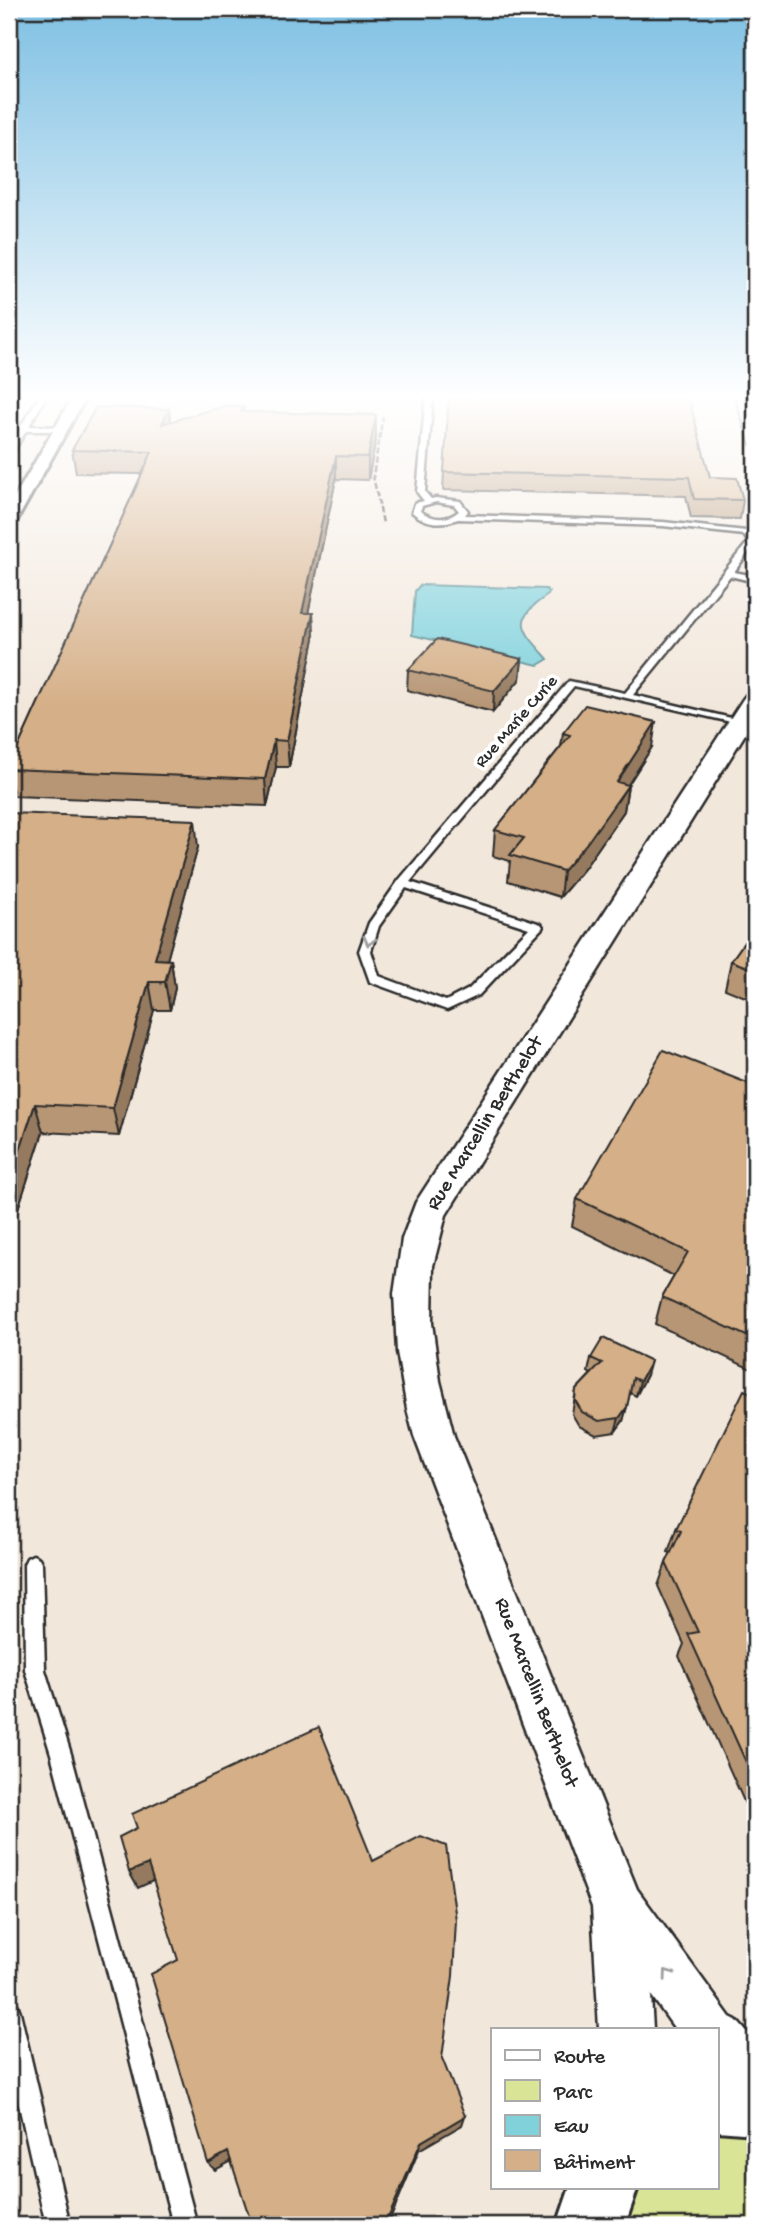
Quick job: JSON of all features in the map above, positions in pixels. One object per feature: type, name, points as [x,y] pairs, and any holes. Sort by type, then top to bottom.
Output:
[{"type":"main road","points":[[718,2099],[755,2102]]},
{"type":"main road","points":[[591,2225],[604,2188]]},
{"type":"street","points":[[9,520],[13,505]]},
{"type":"street","name":"Rue Marcellin Berthelot","points":[[707,2028],[618,1907],[434,1436],[425,1405],[413,1307],[415,1255],[429,1212],[748,711]]},
{"type":"street","name":"Rue Marcellin Berthelot","points":[[618,1907],[626,2028]]},
{"type":"street","points":[[718,2040],[755,2083]]},
{"type":"lane","points":[[459,517],[464,508],[457,503],[428,501],[416,509],[419,515],[440,520],[459,517],[663,524],[751,534],[752,542],[627,696]]},
{"type":"lane","points":[[727,573],[755,579]]},
{"type":"lane","name":"Rue Marie Curie","points":[[403,883],[572,683],[627,696],[748,711]]},
{"type":"lane","points":[[403,883],[537,927],[474,992],[447,1006],[374,979],[365,951],[373,926],[403,883]]},
{"type":"lane","points":[[33,1564],[35,1670],[61,1754],[185,2225]]},
{"type":"lane","points":[[9,2012],[58,2225]]},
{"type":"shaded area","points":[[9,499],[755,499],[755,2079],[718,2078],[718,2028],[491,2028],[491,2188],[572,2188],[564,2225],[9,2225]]},
{"type":"green space","points":[[737,2125],[755,2129],[755,2225],[613,2225],[620,2202],[630,2188],[718,2188],[718,2128]]},
{"type":"water","points":[[420,585],[546,589],[548,595],[528,611],[524,626],[548,659],[538,665],[412,635],[415,591]]},
{"type":"building","points":[[131,499],[327,499],[302,613],[313,613],[287,741],[274,740],[265,779],[9,767]]},
{"type":"building","points":[[437,639],[522,659],[494,691],[408,670]]},
{"type":"building","points":[[585,705],[656,722],[617,782],[628,785],[587,843],[563,871],[510,855],[524,838],[495,830],[570,735],[563,733]]},
{"type":"building","points":[[9,813],[195,820],[155,959],[171,960],[165,982],[149,982],[113,1108],[35,1104],[9,1183]]},
{"type":"building","points":[[755,927],[755,970],[731,961]]},
{"type":"building","points":[[663,1050],[755,1086],[755,1340],[662,1297],[688,1252],[577,1199]]},
{"type":"building","points":[[603,1338],[651,1361],[640,1381],[633,1378],[627,1407],[619,1418],[599,1421],[582,1412],[575,1400],[576,1390],[602,1363],[591,1358]]},
{"type":"building","points":[[744,1390],[755,1395],[755,1782],[688,1634],[698,1632],[666,1563],[681,1531],[676,1529]]},
{"type":"building","points":[[319,1727],[373,1861],[421,1836],[446,1846],[456,1920],[453,1976],[442,2058],[465,2116],[421,2142],[383,2225],[252,2225],[228,2152],[208,2163],[151,1974],[178,1960],[148,1864],[129,1872],[119,1837],[137,1828],[132,1814]]},
{"type":"railway","points":[[378,499],[383,523]]}]
